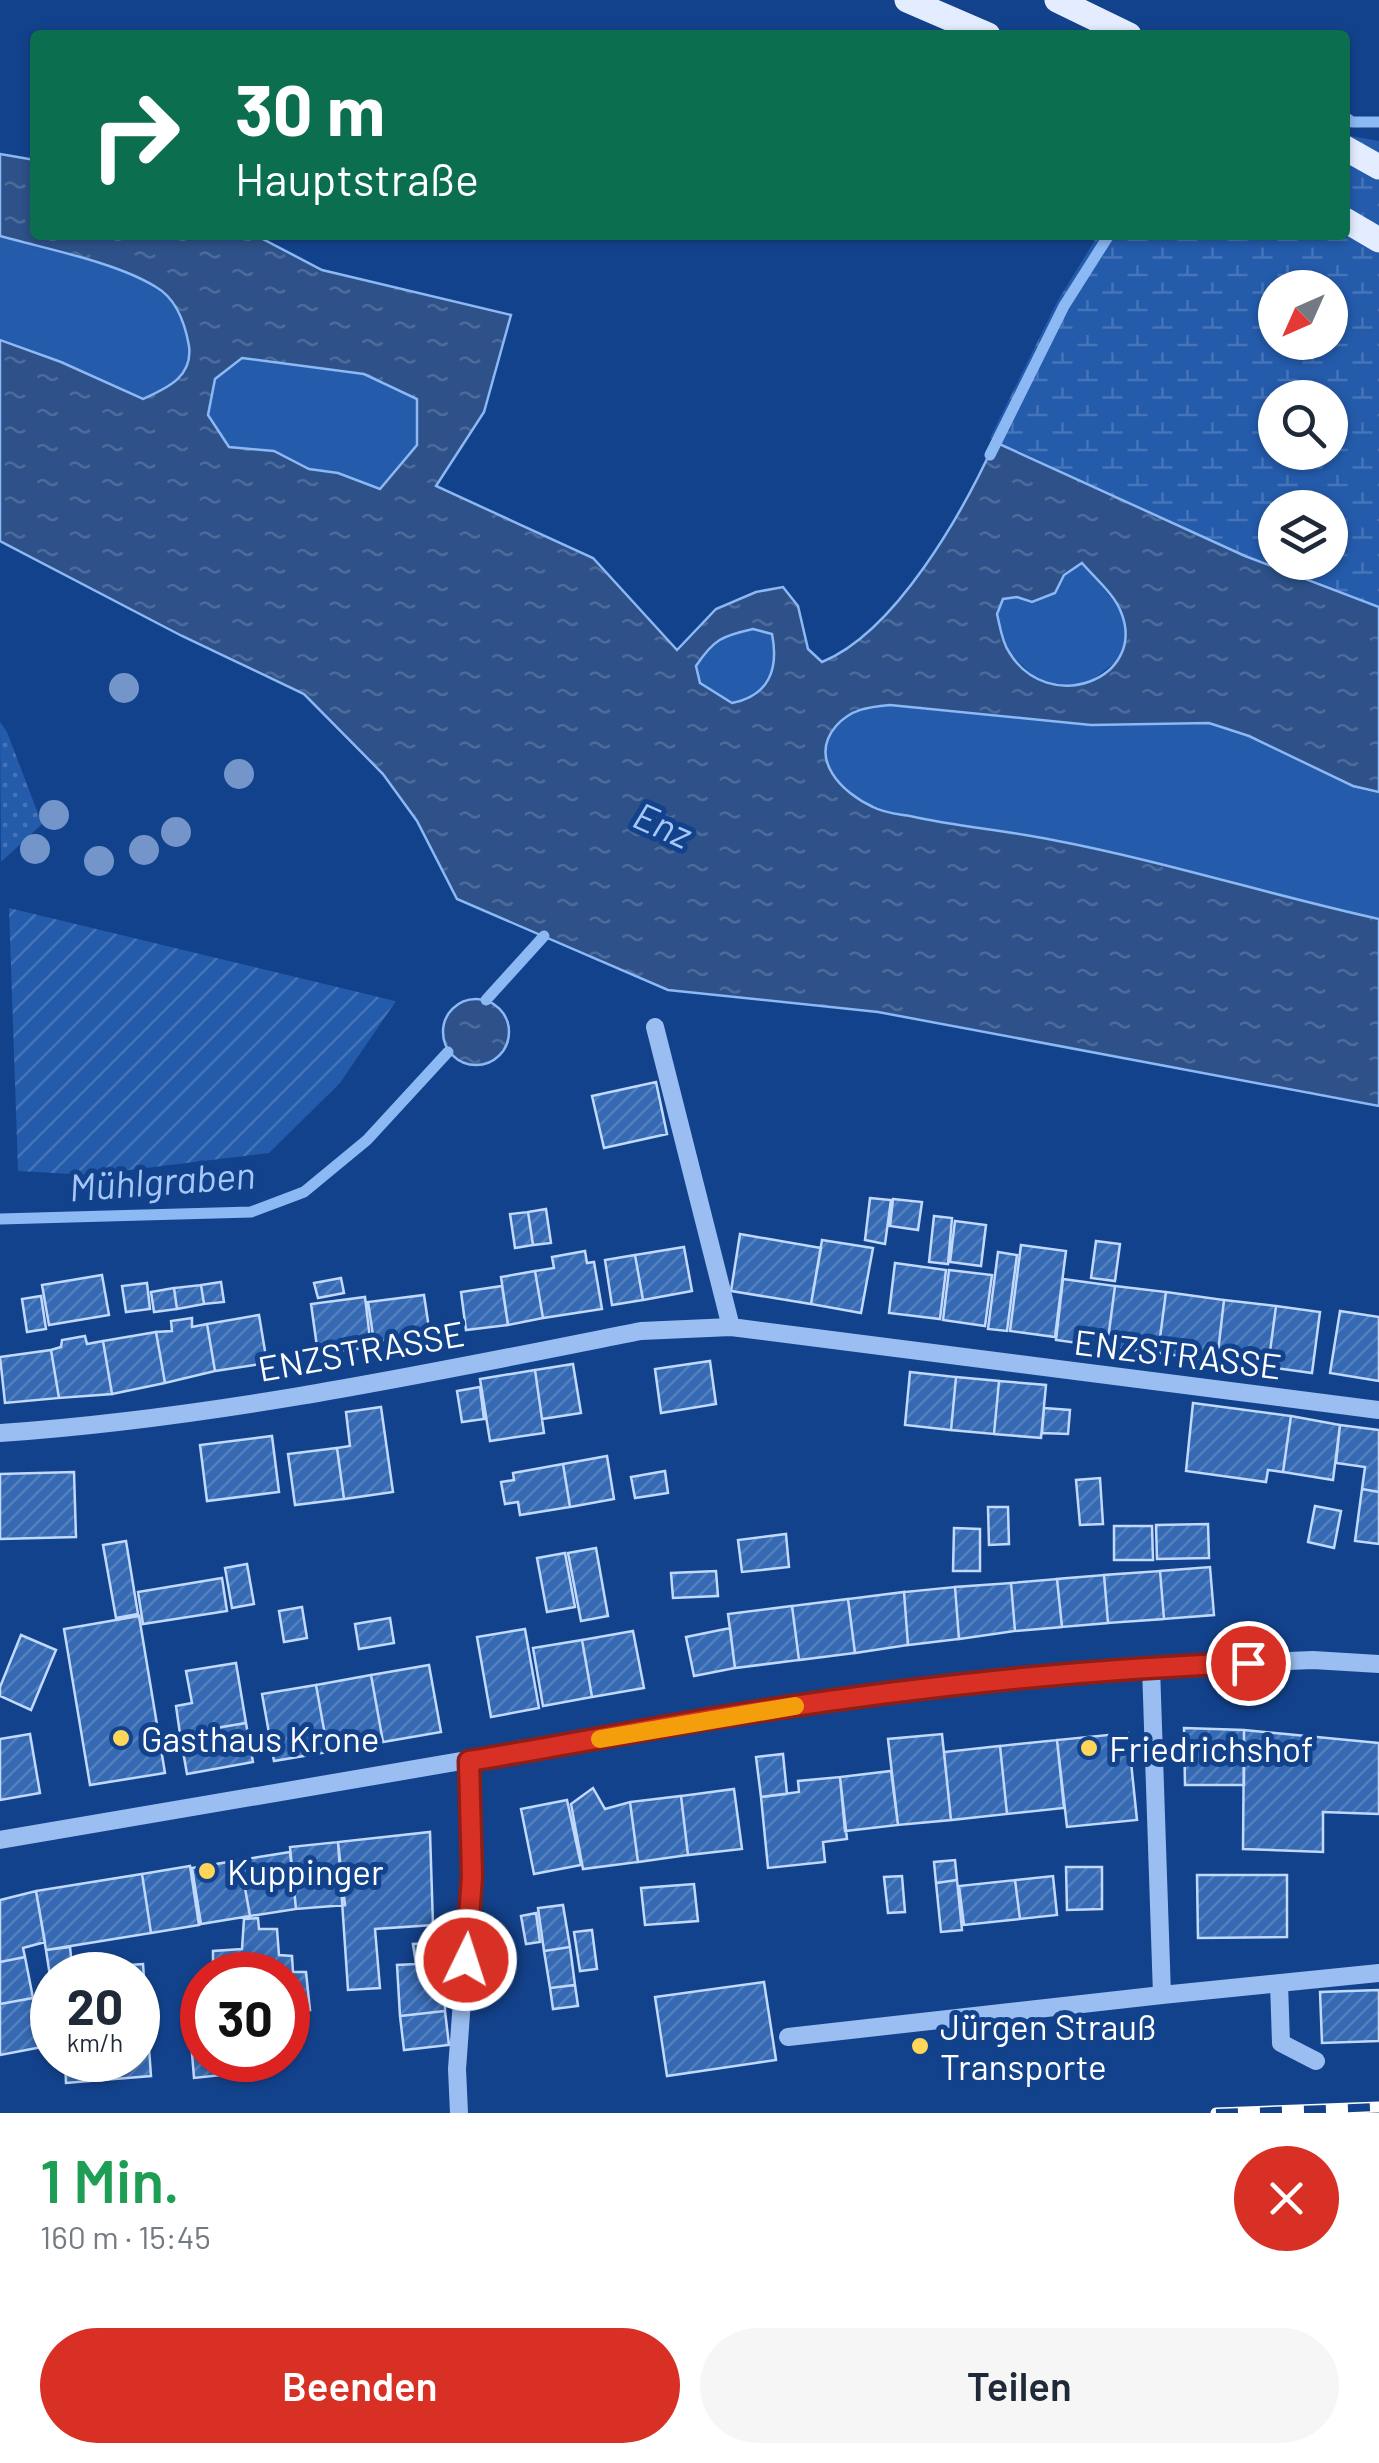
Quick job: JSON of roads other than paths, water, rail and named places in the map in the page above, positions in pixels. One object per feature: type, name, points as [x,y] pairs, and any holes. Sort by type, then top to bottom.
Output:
[{"type":"main road","points":[[907,0],[976,30]]},
{"type":"main road","points":[[1058,1],[1119,30]]},
{"type":"main road","points":[[1350,151],[1379,167]]},
{"type":"main road","points":[[1350,223],[1379,240]]},
{"type":"street","points":[[655,1027],[731,1327]]},
{"type":"street","name":"ENZSTRASSE","points":[[0,1433],[149,1417],[408,1377],[641,1331],[731,1327],[1379,1410]]},
{"type":"street","points":[[0,1840],[841,1700],[1150,1667],[1313,1660],[1379,1664]]},
{"type":"street","points":[[1150,1667],[1162,1995]]},
{"type":"street","points":[[458,2113],[456,2068],[472,1876],[469,1761]]},
{"type":"street","points":[[788,2037],[1379,1972]]},
{"type":"street","points":[[1278,1983],[1281,2043],[1316,2061]]},
{"type":"water","name":"Enz","points":[[0,154],[30,159],[30,240],[265,240],[322,270],[511,315],[484,412],[436,486],[593,558],[677,650],[716,609],[756,592],[783,587],[798,606],[808,649],[822,662],[849,647],[876,625],[924,567],[965,502],[995,442],[1258,561],[1258,580],[1308,580],[1379,607],[1379,792],[1353,786],[1249,736],[1209,723],[1091,725],[890,705],[848,716],[828,738],[826,751],[832,774],[840,784],[882,811],[1094,848],[1379,919],[1379,1106],[878,1012],[668,990],[457,899],[417,821],[383,774],[304,694],[182,636],[0,541],[0,340],[143,399],[183,373],[189,346],[179,312],[169,298],[140,278],[101,263],[0,236]],"holes":[[[242,358],[364,374],[417,399],[417,445],[380,489],[338,473],[309,469],[274,451],[229,447],[208,415],[215,379]],[[1082,563],[1121,612],[1126,636],[1120,656],[1108,671],[1090,682],[1069,686],[1047,683],[1026,672],[1007,648],[997,614],[1003,599],[1017,597],[1032,602],[1055,593],[1064,575]],[[753,629],[772,634],[772,669],[769,679],[755,694],[732,703],[700,683],[696,666],[714,644]]]},
{"type":"water","points":[[476,999],[489,1001],[499,1009],[507,1019],[507,1045],[499,1055],[489,1063],[476,1065],[463,1063],[453,1055],[445,1045],[443,1032],[445,1019],[453,1009],[463,1001]]},
{"type":"waterway","points":[[1350,121],[1379,122]]},
{"type":"waterway","points":[[990,455],[1064,306],[1106,240]]},
{"type":"waterway","name":"Mühlgraben","points":[[486,1000],[544,936]]},
{"type":"waterway","name":"Mühlgraben","points":[[0,1219],[251,1212],[304,1192],[367,1140],[448,1052]]},
{"type":"railway","points":[[1216,2113],[1379,2107]]},
{"type":"place","name":"Gasthaus Krone","points":[[121,1738]]},
{"type":"place","name":"Friedrichshof","points":[[1089,1748]]},
{"type":"place","name":"Kuppinger","points":[[207,1871]]},
{"type":"place","name":"Jürgen Strauß Transporte","points":[[920,2046]]}]
